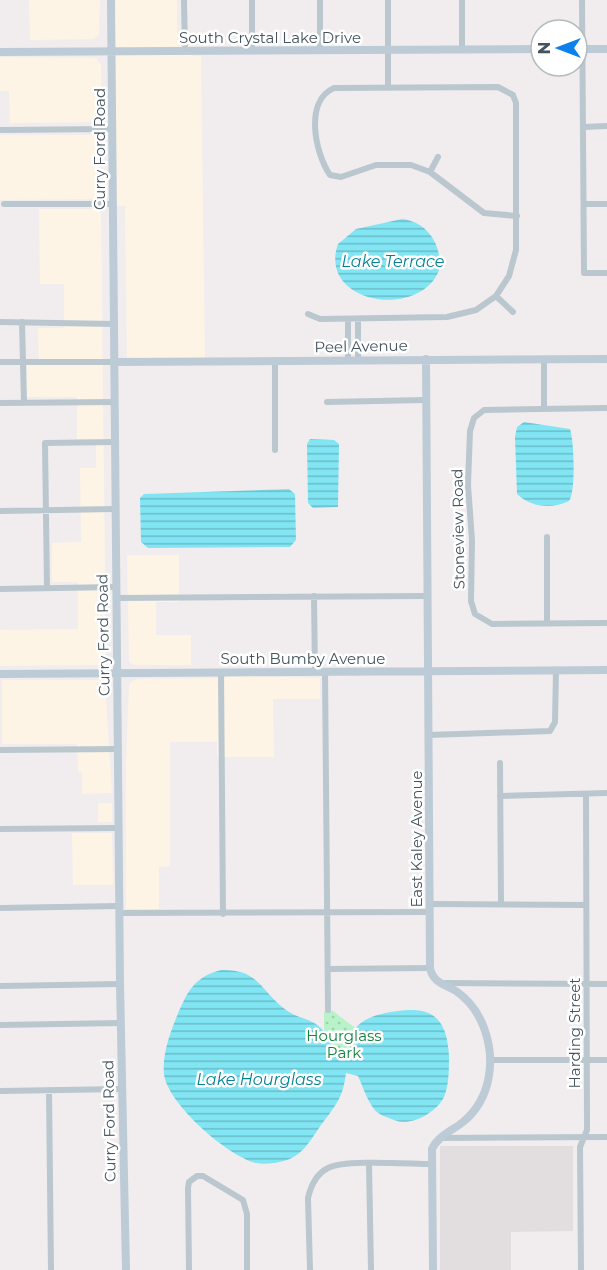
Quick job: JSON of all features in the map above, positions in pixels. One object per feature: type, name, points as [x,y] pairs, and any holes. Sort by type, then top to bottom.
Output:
[{"type":"street","name":"Curry Ford Road","points":[[111,0],[118,828],[126,1270]]},
{"type":"street","points":[[184,0],[185,51]]},
{"type":"street","points":[[252,0],[252,50]]},
{"type":"street","points":[[320,0],[320,50]]},
{"type":"street","points":[[388,0],[388,87]]},
{"type":"street","points":[[462,0],[462,50]]},
{"type":"street","points":[[581,18],[582,0]]},
{"type":"street","points":[[589,49],[607,48]]},
{"type":"street","name":"South Crystal Lake Drive","points":[[0,52],[529,49]]},
{"type":"street","points":[[581,78],[584,273],[607,273]]},
{"type":"street","points":[[308,314],[320,319],[447,317],[476,310],[496,296],[504,287],[514,263],[517,216],[516,103],[513,95],[498,87],[334,88],[322,96],[318,104],[317,141],[325,167],[335,177],[361,168],[393,163],[411,165],[430,172],[483,213],[517,216]]},
{"type":"street","points":[[583,127],[607,126]]},
{"type":"street","points":[[0,130],[112,129]]},
{"type":"street","points":[[430,172],[438,157]]},
{"type":"street","points":[[4,204],[113,204]]},
{"type":"street","points":[[584,204],[607,204]]},
{"type":"street","points":[[496,296],[513,312]]},
{"type":"street","points":[[348,319],[348,359]]},
{"type":"street","points":[[358,319],[358,359]]},
{"type":"street","points":[[0,322],[114,324]]},
{"type":"street","points":[[22,322],[24,403]]},
{"type":"street","name":"East Kaley Avenue","points":[[426,359],[430,968]]},
{"type":"street","points":[[544,359],[544,408]]},
{"type":"street","name":"Peel Avenue","points":[[114,362],[607,359]]},
{"type":"street","points":[[275,361],[275,450]]},
{"type":"street","points":[[0,362],[114,362]]},
{"type":"street","points":[[327,402],[426,400]]},
{"type":"street","points":[[0,403],[115,402]]},
{"type":"street","name":"Stoneview Road","points":[[607,408],[490,408],[478,414],[470,431],[468,485],[472,540],[471,600],[475,614],[492,624],[607,623]]},
{"type":"street","points":[[47,588],[45,443],[115,442]]},
{"type":"street","points":[[0,511],[115,509]]},
{"type":"street","points":[[546,537],[547,623]]},
{"type":"street","points":[[0,589],[116,587]]},
{"type":"street","points":[[314,596],[315,671]]},
{"type":"street","points":[[117,598],[428,596]]},
{"type":"street","points":[[429,735],[550,731],[555,723],[556,670]]},
{"type":"street","name":"South Bumby Avenue","points":[[0,674],[607,670]]},
{"type":"street","points":[[325,671],[328,1010]]},
{"type":"street","points":[[220,672],[223,914]]},
{"type":"street","points":[[0,750],[118,749]]},
{"type":"street","points":[[500,763],[501,903]]},
{"type":"street","points":[[500,796],[607,793]]},
{"type":"street","name":"Harding Street","points":[[581,1270],[580,1147],[587,1130],[586,795]]},
{"type":"street","points":[[0,829],[118,828]]},
{"type":"street","points":[[0,908],[119,909],[223,914],[327,913],[501,903],[586,905]]},
{"type":"street","points":[[328,969],[430,968],[431,974],[439,983],[457,992],[477,1014],[489,1044],[491,1060],[485,1090],[476,1108],[465,1120],[440,1138],[432,1149],[433,1270]]},
{"type":"street","points":[[439,983],[607,984]]},
{"type":"street","points":[[0,986],[120,984]]},
{"type":"street","points":[[0,1025],[121,1023]]},
{"type":"street","points":[[491,1060],[607,1060]]},
{"type":"street","points":[[0,1091],[122,1089]]},
{"type":"street","points":[[49,1090],[51,1270]]},
{"type":"street","points":[[440,1138],[607,1137]]},
{"type":"street","points":[[369,1164],[371,1270]]},
{"type":"street","points":[[310,1270],[308,1198],[314,1180],[319,1174],[336,1165],[432,1164]]},
{"type":"street","points":[[189,1270],[188,1188],[189,1182],[197,1176],[203,1176],[243,1200],[247,1214],[247,1270]]},
{"type":"shaded area","points":[[29,0],[100,0],[99,35],[93,39],[30,40]]},
{"type":"shaded area","points":[[112,0],[177,0],[177,42],[191,43],[192,56],[201,56],[205,361],[127,361],[125,206],[113,206]]},
{"type":"shaded area","points":[[0,57],[96,58],[101,65],[102,122],[10,123],[9,91],[0,91]]},
{"type":"shaded area","points":[[0,135],[99,135],[100,199],[0,200]]},
{"type":"shaded area","points":[[39,209],[95,209],[101,213],[106,658],[99,665],[0,666],[0,630],[78,629],[78,582],[52,582],[52,543],[81,542],[80,468],[96,468],[96,440],[77,439],[77,397],[27,397],[27,362],[39,362],[38,328],[64,328],[64,284],[40,284]]},
{"type":"shaded area","points":[[127,555],[179,555],[179,602],[156,602],[156,635],[191,635],[191,665],[134,665],[129,662]]},
{"type":"shaded area","points":[[226,675],[320,678],[320,699],[273,699],[274,757],[217,757],[217,742],[170,742],[170,866],[159,867],[159,909],[126,909],[126,765],[129,684],[136,679],[225,678]]},
{"type":"shaded area","points":[[2,680],[99,680],[105,683],[112,793],[82,794],[82,772],[78,772],[77,744],[2,744]]},
{"type":"shaded area","points":[[98,803],[112,803],[112,822],[98,822]]},
{"type":"shaded area","points":[[72,833],[112,833],[113,885],[73,885]]},
{"type":"shaded area","points":[[440,1146],[573,1146],[573,1231],[511,1232],[511,1270],[440,1270]]},
{"type":"green space","name":"Hourglass Park","points":[[324,1011],[333,1011],[400,1062],[324,1062]]},
{"type":"water","name":"Lake Terrace","points":[[402,219],[419,224],[435,242],[440,268],[430,285],[414,295],[394,300],[374,298],[356,292],[343,281],[336,264],[338,244],[356,229]]},
{"type":"water","points":[[524,422],[570,429],[574,465],[573,487],[569,501],[542,506],[529,502],[517,494],[515,437],[517,427]]},
{"type":"water","points":[[310,439],[334,440],[339,444],[338,507],[313,508],[308,503],[307,444]]},
{"type":"water","points":[[289,489],[295,494],[296,540],[290,547],[148,548],[141,542],[140,498],[144,494]]},
{"type":"water","name":"Lake Hourglass","points":[[221,970],[244,973],[252,977],[286,1010],[319,1026],[338,1059],[351,1059],[351,1034],[365,1020],[398,1011],[411,1010],[430,1014],[442,1025],[448,1044],[448,1077],[444,1097],[429,1113],[415,1120],[401,1122],[376,1111],[367,1098],[358,1076],[346,1073],[338,1101],[311,1140],[298,1154],[287,1160],[267,1164],[256,1163],[244,1158],[200,1127],[176,1099],[164,1074],[167,1044],[184,1000],[198,981]]}]
